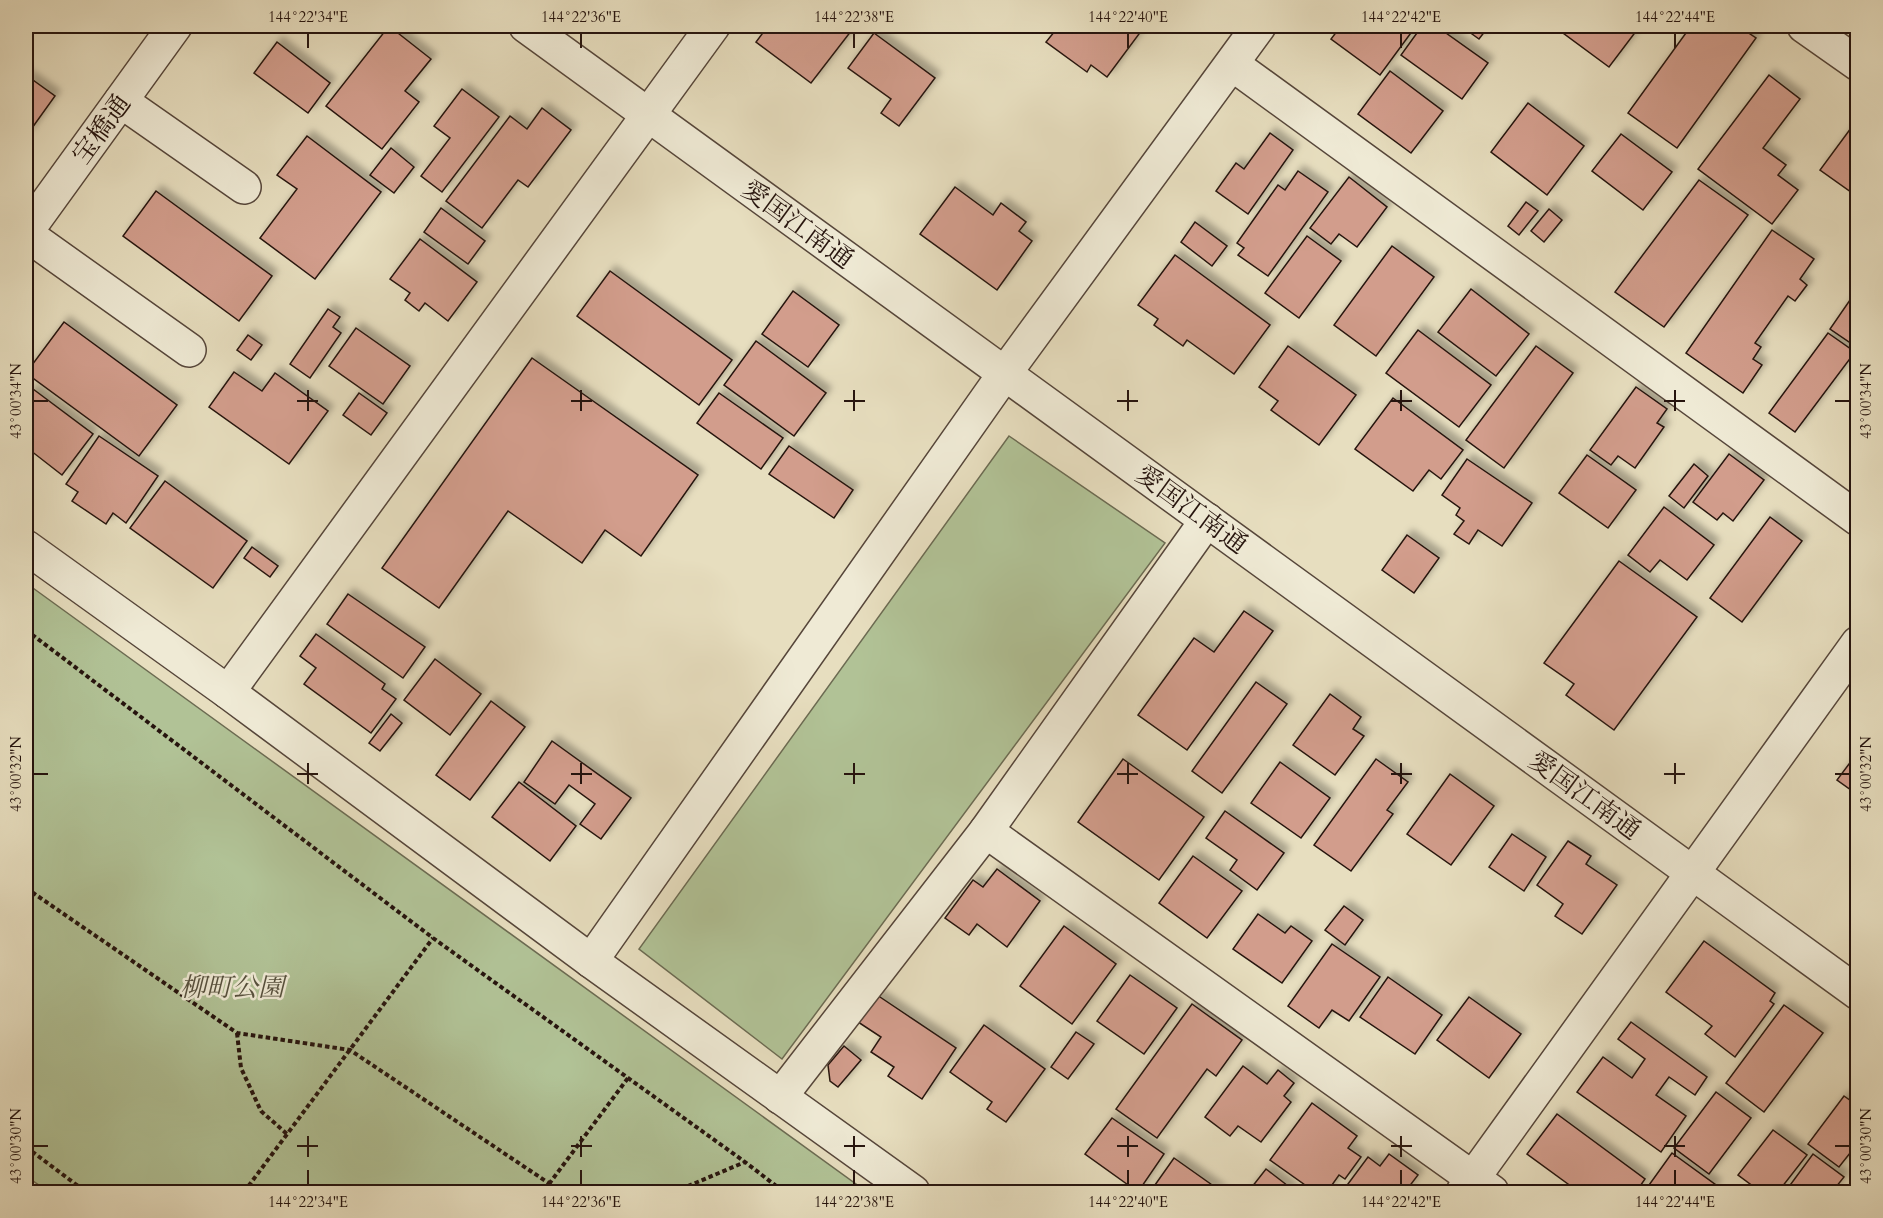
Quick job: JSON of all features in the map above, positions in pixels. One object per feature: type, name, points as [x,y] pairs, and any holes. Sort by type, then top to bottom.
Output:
[{"type":"street","name":"宝橋通","points":[[26,233],[175,26]]},
{"type":"street","name":"愛国江南通","points":[[526,26],[1857,993]]},
{"type":"street","points":[[228,692],[713,26]]},
{"type":"street","points":[[591,961],[1005,373],[1259,26]]},
{"type":"street","points":[[1804,26],[1857,64]]},
{"type":"street","points":[[1232,64],[1857,519]]},
{"type":"street","points":[[121,101],[244,187]]},
{"type":"street","points":[[26,233],[189,350]]},
{"type":"street","points":[[780,1097],[986,831],[1207,520]]},
{"type":"street","points":[[26,548],[228,692],[591,961],[912,1192]]},
{"type":"street","points":[[986,831],[1476,1188],[1693,873],[1857,643]]},
{"type":"path","points":[[26,630],[433,938],[784,1192]]},
{"type":"path","points":[[26,888],[237,1033],[350,1050],[562,1192]]},
{"type":"path","points":[[244,1192],[433,938]]},
{"type":"path","points":[[237,1033],[241,1068],[261,1111],[288,1135]]},
{"type":"path","points":[[549,1184],[628,1078]]},
{"type":"path","points":[[26,1147],[86,1192]]},
{"type":"path","points":[[674,1192],[745,1162]]},
{"type":"green space","points":[[1009,436],[1165,543],[782,1059],[639,949]]},
{"type":"green space","name":"柳町公園","points":[[26,583],[867,1192],[49,1192],[26,1176]]},
{"type":"building","points":[[389,26],[431,59],[405,91],[419,102],[382,149],[326,106]]},
{"type":"building","points":[[768,26],[855,26],[811,83],[756,42]]},
{"type":"building","points":[[1059,26],[1127,26],[1139,34],[1107,77],[1091,65],[1087,72],[1046,42]]},
{"type":"building","points":[[1341,26],[1416,26],[1380,75],[1331,39]]},
{"type":"building","points":[[1422,26],[1436,26],[1488,63],[1462,99],[1401,55]]},
{"type":"building","points":[[1461,26],[1489,26],[1479,39]]},
{"type":"building","points":[[1568,26],[1640,26],[1609,67],[1563,33]]},
{"type":"building","points":[[1691,26],[1738,26],[1756,38],[1677,148],[1628,113]]},
{"type":"building","points":[[874,33],[935,78],[899,126],[881,113],[891,99],[848,68]]},
{"type":"building","points":[[277,42],[330,83],[308,113],[254,73]]},
{"type":"building","points":[[1390,71],[1443,111],[1411,153],[1358,114]]},
{"type":"building","points":[[26,75],[55,96],[27,135],[26,134]]},
{"type":"building","points":[[1769,75],[1800,99],[1763,148],[1786,165],[1778,175],[1798,190],[1772,224],[1698,169]]},
{"type":"building","points":[[462,89],[499,117],[442,192],[421,176],[450,138],[434,126]]},
{"type":"building","points":[[1528,103],[1584,146],[1547,195],[1491,152]]},
{"type":"building","points":[[542,108],[571,130],[528,187],[518,180],[482,228],[446,201],[510,116],[527,129]]},
{"type":"building","points":[[1851,128],[1858,133],[1858,197],[1820,170]]},
{"type":"building","points":[[1270,133],[1293,150],[1248,214],[1216,191],[1236,163],[1244,169]]},
{"type":"building","points":[[1621,134],[1672,172],[1643,210],[1592,171]]},
{"type":"building","points":[[307,136],[381,192],[315,279],[260,238],[297,189],[277,175]]},
{"type":"building","points":[[391,148],[414,167],[394,193],[370,175]]},
{"type":"building","points":[[1298,171],[1328,192],[1268,276],[1238,255],[1244,248],[1237,243],[1278,185],[1285,190]]},
{"type":"building","points":[[1349,177],[1387,207],[1357,247],[1339,234],[1331,244],[1310,228]]},
{"type":"building","points":[[1699,180],[1748,215],[1664,327],[1615,292]]},
{"type":"building","points":[[955,187],[993,215],[1001,203],[1026,222],[1019,231],[1032,241],[997,290],[920,234]]},
{"type":"building","points":[[156,191],[272,276],[239,321],[123,236]]},
{"type":"building","points":[[1526,202],[1538,211],[1519,235],[1508,226]]},
{"type":"building","points":[[441,208],[485,241],[468,264],[424,232]]},
{"type":"building","points":[[1549,209],[1562,220],[1544,242],[1531,231]]},
{"type":"building","points":[[1195,222],[1227,246],[1212,266],[1181,242]]},
{"type":"building","points":[[1772,230],[1814,259],[1800,279],[1807,285],[1795,301],[1788,296],[1755,343],[1761,347],[1753,359],[1762,365],[1743,393],[1686,353]]},
{"type":"building","points":[[1307,236],[1341,261],[1299,318],[1265,293]]},
{"type":"building","points":[[420,239],[477,282],[448,321],[425,303],[419,311],[405,300],[410,293],[390,279]]},
{"type":"building","points":[[1392,246],[1434,277],[1376,356],[1334,325]]},
{"type":"building","points":[[1175,255],[1270,325],[1234,374],[1187,340],[1183,346],[1154,325],[1158,319],[1138,305]]},
{"type":"building","points":[[610,271],[732,360],[699,405],[577,316]]},
{"type":"building","points":[[1471,289],[1529,334],[1496,376],[1438,332]]},
{"type":"building","points":[[793,291],[839,325],[808,367],[762,334]]},
{"type":"building","points":[[1850,300],[1858,305],[1858,348],[1830,329]]},
{"type":"building","points":[[328,309],[340,317],[333,327],[341,333],[310,378],[290,364]]},
{"type":"building","points":[[64,322],[177,405],[139,456],[26,373]]},
{"type":"building","points":[[356,328],[410,366],[383,404],[329,366]]},
{"type":"building","points":[[1418,330],[1491,385],[1459,427],[1386,373]]},
{"type":"building","points":[[1828,333],[1855,352],[1795,432],[1769,413]]},
{"type":"building","points":[[248,335],[262,345],[251,360],[237,350]]},
{"type":"building","points":[[756,341],[826,393],[794,436],[724,385]]},
{"type":"building","points":[[1288,346],[1356,395],[1319,445],[1271,410],[1278,401],[1259,387]]},
{"type":"building","points":[[1536,346],[1573,373],[1504,468],[1466,440]]},
{"type":"building","points":[[532,358],[698,475],[641,556],[605,530],[582,563],[508,511],[439,608],[382,568]]},
{"type":"building","points":[[234,372],[262,391],[275,373],[328,411],[289,464],[209,407]]},
{"type":"building","points":[[1636,387],[1667,409],[1657,423],[1664,427],[1635,468],[1618,456],[1611,465],[1590,450]]},
{"type":"building","points":[[33,389],[93,434],[62,475],[26,447],[26,399]]},
{"type":"building","points":[[359,393],[387,413],[371,435],[343,415]]},
{"type":"building","points":[[719,393],[783,438],[761,469],[697,423]]},
{"type":"building","points":[[1393,398],[1463,450],[1441,479],[1429,470],[1413,491],[1355,449]]},
{"type":"building","points":[[99,436],[158,476],[126,523],[113,513],[106,524],[72,501],[78,492],[66,484]]},
{"type":"building","points":[[789,446],[853,490],[834,518],[769,474]]},
{"type":"building","points":[[1729,454],[1764,480],[1733,521],[1723,513],[1717,520],[1693,502]]},
{"type":"building","points":[[1587,455],[1636,490],[1608,528],[1559,493]]},
{"type":"building","points":[[1467,459],[1532,503],[1502,546],[1478,530],[1469,544],[1454,534],[1464,521],[1456,515],[1460,508],[1442,495]]},
{"type":"building","points":[[1694,464],[1708,476],[1684,508],[1669,496]]},
{"type":"building","points":[[165,481],[247,541],[213,588],[130,528]]},
{"type":"building","points":[[1664,507],[1714,545],[1687,580],[1660,560],[1650,572],[1628,555]]},
{"type":"building","points":[[1770,517],[1802,541],[1742,622],[1710,598]]},
{"type":"building","points":[[1407,535],[1439,558],[1414,593],[1382,570]]},
{"type":"building","points":[[252,547],[278,566],[270,577],[244,558]]},
{"type":"building","points":[[1619,561],[1697,617],[1614,730],[1566,695],[1574,684],[1544,663]]},
{"type":"building","points":[[348,594],[425,647],[403,678],[327,624]]},
{"type":"building","points":[[1244,611],[1273,631],[1187,750],[1138,715],[1194,638],[1214,652]]},
{"type":"building","points":[[316,634],[385,684],[382,689],[396,699],[371,733],[304,684],[316,668],[300,656]]},
{"type":"building","points":[[435,659],[481,694],[450,735],[404,700]]},
{"type":"building","points":[[1256,682],[1287,704],[1222,793],[1192,771]]},
{"type":"building","points":[[1330,694],[1361,717],[1353,729],[1364,736],[1335,775],[1293,745]]},
{"type":"building","points":[[491,701],[525,727],[470,800],[436,775]]},
{"type":"building","points":[[391,714],[402,723],[380,751],[369,743]]},
{"type":"building","points":[[552,741],[631,798],[601,839],[580,824],[595,804],[569,785],[555,804],[524,782]]},
{"type":"building","points":[[1858,752],[1858,795],[1837,780]]},
{"type":"building","points":[[1123,759],[1204,817],[1159,880],[1078,822]]},
{"type":"building","points":[[1376,759],[1408,782],[1387,810],[1393,814],[1351,871],[1314,845]]},
{"type":"building","points":[[1280,762],[1330,798],[1301,838],[1251,803]]},
{"type":"building","points":[[1450,774],[1494,806],[1451,865],[1407,834]]},
{"type":"building","points":[[519,782],[576,826],[550,861],[492,817]]},
{"type":"building","points":[[1225,811],[1284,853],[1257,890],[1230,870],[1237,860],[1206,838]]},
{"type":"building","points":[[1512,834],[1546,857],[1524,891],[1489,867]]},
{"type":"building","points":[[1568,841],[1591,856],[1586,864],[1617,885],[1582,934],[1555,916],[1563,904],[1537,885]]},
{"type":"building","points":[[1193,856],[1242,891],[1207,938],[1159,903]]},
{"type":"building","points":[[997,869],[1040,901],[1007,947],[977,924],[969,935],[945,918],[973,880],[983,887]]},
{"type":"building","points":[[1344,906],[1363,920],[1345,945],[1325,930]]},
{"type":"building","points":[[1258,914],[1285,933],[1291,926],[1312,941],[1282,983],[1233,949]]},
{"type":"building","points":[[1064,926],[1116,964],[1072,1024],[1020,986]]},
{"type":"building","points":[[1704,941],[1775,993],[1770,1001],[1774,1004],[1735,1057],[1705,1034],[1712,1026],[1666,992]]},
{"type":"building","points":[[1332,944],[1380,977],[1349,1021],[1332,1010],[1319,1028],[1288,1006]]},
{"type":"building","points":[[1130,975],[1177,1008],[1144,1054],[1097,1021]]},
{"type":"building","points":[[1388,977],[1442,1015],[1415,1054],[1360,1017]]},
{"type":"building","points":[[877,995],[956,1048],[922,1099],[888,1076],[894,1067],[871,1052],[881,1037],[858,1022]]},
{"type":"building","points":[[1469,997],[1521,1034],[1489,1078],[1437,1040]]},
{"type":"building","points":[[1192,1004],[1242,1040],[1216,1076],[1207,1069],[1157,1138],[1116,1109]]},
{"type":"building","points":[[1784,1005],[1823,1033],[1764,1112],[1726,1083]]},
{"type":"building","points":[[1631,1022],[1707,1077],[1695,1095],[1669,1077],[1656,1095],[1686,1116],[1661,1152],[1577,1092],[1603,1057],[1632,1078],[1645,1059],[1618,1039]]},
{"type":"building","points":[[984,1025],[1045,1069],[1006,1122],[987,1109],[992,1102],[950,1072]]},
{"type":"building","points":[[1076,1032],[1094,1044],[1068,1079],[1051,1067]]},
{"type":"building","points":[[844,1046],[861,1060],[838,1087],[830,1081],[828,1065]]},
{"type":"building","points":[[1243,1066],[1267,1084],[1278,1070],[1294,1083],[1284,1096],[1291,1102],[1261,1142],[1238,1126],[1230,1136],[1205,1117]]},
{"type":"building","points":[[1716,1092],[1751,1118],[1709,1174],[1674,1148]]},
{"type":"building","points":[[1844,1096],[1858,1106],[1858,1143],[1839,1167],[1808,1144]]},
{"type":"building","points":[[1312,1103],[1357,1136],[1348,1148],[1361,1157],[1345,1179],[1339,1175],[1327,1192],[1315,1192],[1270,1160]]},
{"type":"building","points":[[1557,1114],[1645,1179],[1636,1192],[1579,1192],[1527,1154]]},
{"type":"building","points":[[1112,1118],[1164,1154],[1138,1192],[1085,1154]]},
{"type":"building","points":[[1773,1130],[1807,1155],[1778,1192],[1761,1192],[1738,1175]]},
{"type":"building","points":[[1672,1153],[1716,1185],[1710,1192],[1644,1192]]},
{"type":"building","points":[[1389,1154],[1418,1175],[1405,1192],[1342,1192],[1368,1157],[1380,1166]]},
{"type":"building","points":[[1813,1154],[1844,1177],[1832,1192],[1785,1192]]},
{"type":"building","points":[[1174,1158],[1222,1192],[1150,1192]]},
{"type":"building","points":[[1266,1169],[1292,1189],[1289,1192],[1248,1192]]}]
